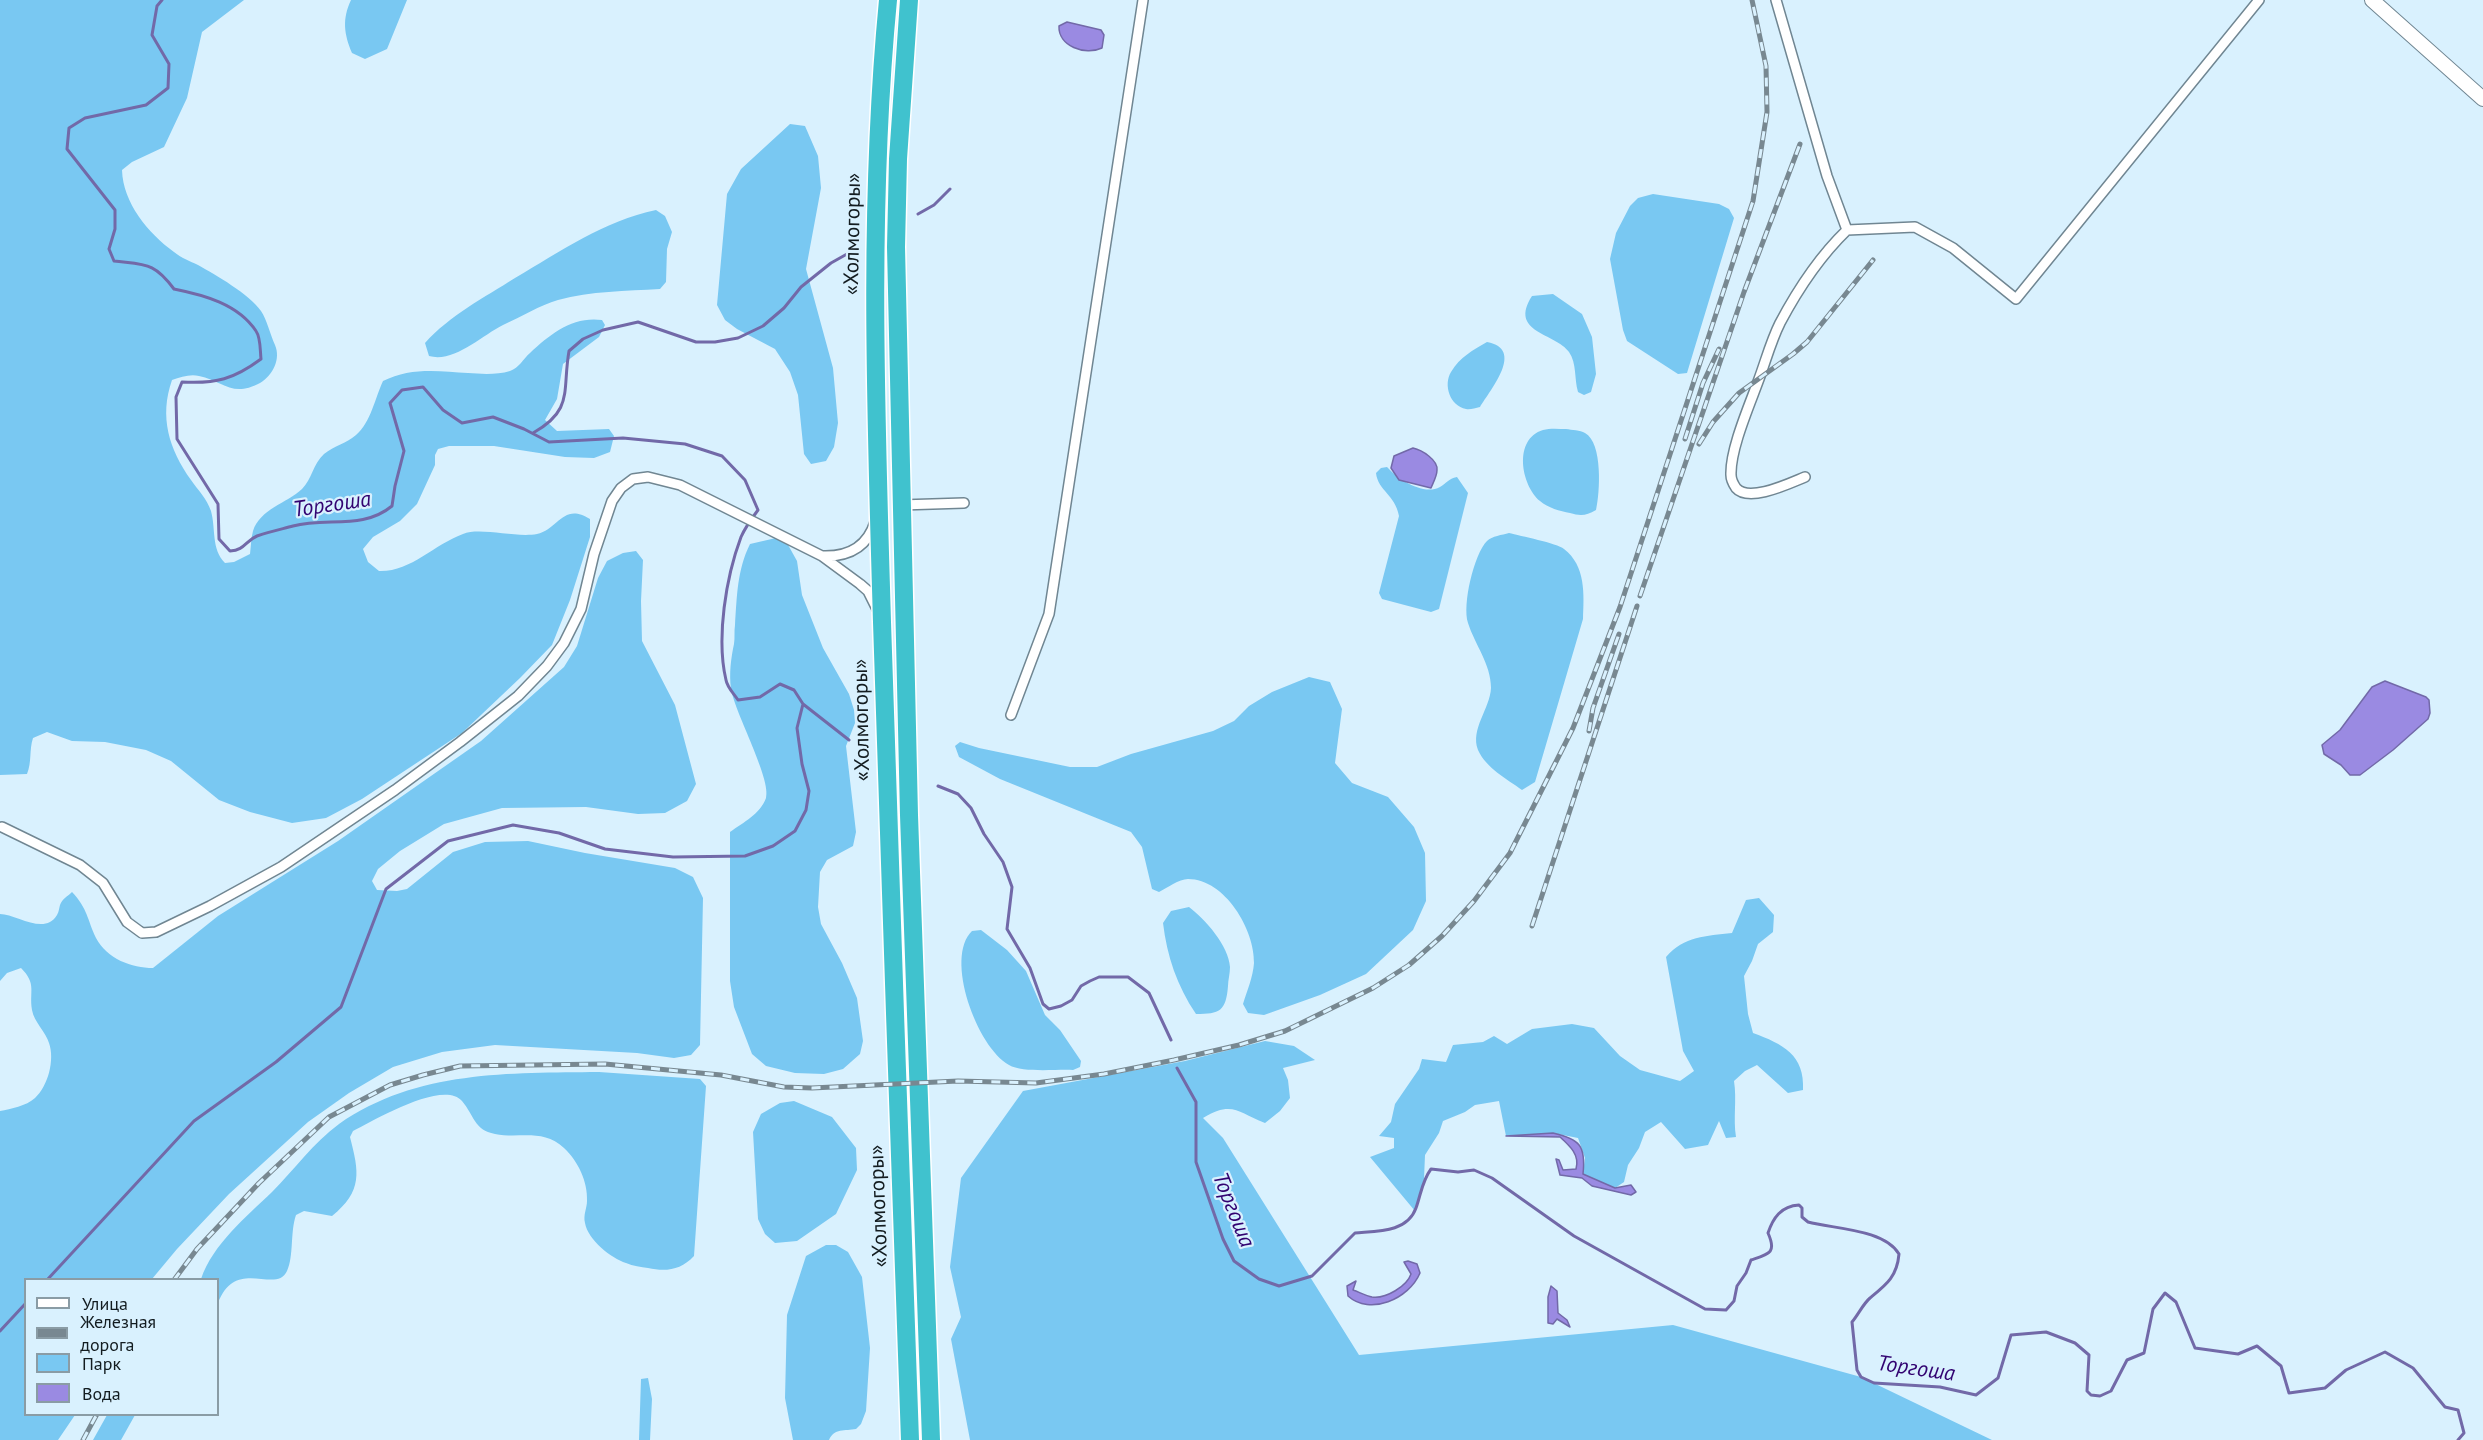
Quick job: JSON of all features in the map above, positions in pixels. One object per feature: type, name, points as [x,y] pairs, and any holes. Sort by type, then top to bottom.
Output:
[{"type":"highway","name":"«Холмогоры»","points":[[888,0],[881,71],[875,249],[882,626],[910,1440]]},
{"type":"highway","name":"«Холмогоры»","points":[[909,0],[898,159],[896,247],[899,466],[931,1440]]},
{"type":"street","points":[[1011,715],[1049,614],[1143,0]]},
{"type":"street","points":[[1776,0],[1827,176],[1847,230]]},
{"type":"street","points":[[1805,477],[1763,492],[1746,493],[1737,489],[1731,478],[1732,462],[1747,410],[1780,323],[1827,250],[1847,230],[1915,227],[1953,248],[2016,299],[2259,0]]},
{"type":"street","points":[[2372,0],[2483,99]]},
{"type":"street","points":[[2,827],[80,865],[103,883],[127,922],[142,933],[156,932],[201,911],[281,867],[460,742],[518,696],[547,666],[564,643],[581,609],[594,554],[612,501],[621,488],[633,479],[648,477],[680,485],[822,556],[867,591],[874,602],[882,626]]},
{"type":"street","points":[[901,505],[964,503]]},
{"type":"street","points":[[822,556],[840,557],[852,552],[864,542],[873,529],[879,508]]},
{"type":"green space","points":[[0,0],[244,0],[202,32],[187,98],[164,147],[132,162],[122,170],[127,194],[146,226],[177,254],[223,279],[256,305],[265,319],[277,350],[275,366],[260,383],[235,389],[196,375],[172,380],[168,394],[166,420],[172,444],[183,468],[211,511],[216,545],[225,563],[234,562],[250,554],[251,539],[256,523],[302,489],[324,454],[352,438],[361,430],[369,417],[383,381],[404,374],[425,371],[494,374],[510,371],[563,328],[591,319],[602,320],[605,325],[599,337],[563,364],[557,399],[545,420],[557,431],[609,429],[614,436],[610,452],[594,458],[565,457],[494,446],[449,446],[438,449],[435,455],[435,465],[417,504],[400,521],[373,537],[363,549],[368,562],[379,571],[391,570],[412,563],[452,539],[470,532],[528,535],[544,531],[573,513],[590,519],[590,537],[570,600],[552,645],[462,733],[362,799],[326,818],[292,823],[250,812],[219,800],[171,761],[146,750],[105,742],[72,741],[47,732],[33,738],[27,774],[0,775]]},
{"type":"green space","points":[[351,0],[407,0],[387,49],[365,59],[352,53],[345,26]]},
{"type":"green space","points":[[790,124],[805,126],[818,156],[821,188],[806,269],[833,368],[838,423],[834,447],[826,461],[811,464],[804,454],[798,395],[790,372],[775,349],[725,320],[717,305],[727,194],[741,169]]},
{"type":"green space","points":[[1653,194],[1719,204],[1729,209],[1734,218],[1687,373],[1678,374],[1627,341],[1623,330],[1610,259],[1616,233],[1630,206],[1638,198]]},
{"type":"green space","points":[[656,210],[665,216],[672,232],[667,249],[666,282],[660,289],[596,293],[558,300],[503,325],[458,352],[448,356],[429,356],[425,343],[445,324],[480,300],[583,238],[618,221]]},
{"type":"green space","points":[[1553,294],[1582,314],[1592,337],[1596,374],[1591,392],[1584,395],[1578,392],[1573,361],[1569,352],[1537,331],[1526,318],[1526,308],[1532,296]]},
{"type":"green space","points":[[1487,342],[1498,346],[1503,353],[1502,370],[1480,407],[1466,409],[1460,407],[1452,399],[1448,389],[1451,372],[1463,358]]},
{"type":"green space","points":[[1546,429],[1566,429],[1585,433],[1591,438],[1595,447],[1599,469],[1596,510],[1586,514],[1577,515],[1543,503],[1533,494],[1525,474],[1524,452],[1533,435]]},
{"type":"green space","points":[[1387,467],[1411,485],[1426,489],[1440,487],[1457,477],[1468,493],[1439,609],[1431,612],[1382,599],[1379,593],[1399,516],[1394,503],[1377,479],[1376,473],[1381,468]]},
{"type":"green space","points":[[1509,533],[1564,549],[1580,572],[1583,590],[1583,619],[1535,782],[1522,790],[1491,768],[1478,750],[1476,742],[1478,727],[1491,688],[1486,663],[1471,631],[1467,615],[1470,580],[1482,548],[1492,538]]},
{"type":"green space","points":[[776,538],[787,543],[797,561],[802,595],[823,648],[849,694],[854,710],[855,723],[846,746],[856,832],[853,846],[827,860],[820,872],[818,907],[821,924],[842,963],[857,998],[863,1041],[860,1054],[843,1069],[824,1074],[795,1073],[766,1066],[752,1054],[734,1007],[730,981],[730,832],[760,809],[766,798],[764,777],[731,689],[737,594],[742,564],[750,544]]},
{"type":"green space","points":[[636,551],[643,560],[642,641],[675,705],[696,784],[687,801],[665,813],[638,814],[586,807],[502,808],[444,824],[400,851],[378,869],[372,881],[377,890],[407,889],[453,852],[485,842],[528,841],[675,868],[693,877],[703,898],[700,1045],[691,1055],[674,1058],[637,1053],[495,1045],[442,1052],[393,1067],[349,1093],[308,1122],[229,1194],[153,1278],[24,1278],[24,1416],[74,1416],[58,1440],[0,1440],[0,1111],[23,1105],[40,1093],[51,1065],[51,1050],[33,1014],[31,983],[26,974],[21,968],[7,973],[0,981],[0,914],[45,924],[52,921],[61,903],[72,892],[84,909],[96,938],[107,952],[129,964],[153,968],[218,916],[338,841],[481,741],[564,667],[577,646],[598,578],[607,561],[623,553]]},
{"type":"green space","points":[[1309,677],[1330,682],[1342,709],[1335,763],[1352,783],[1388,797],[1414,827],[1425,853],[1426,901],[1413,930],[1366,974],[1320,995],[1264,1015],[1248,1013],[1243,1004],[1254,963],[1253,950],[1243,922],[1235,909],[1214,887],[1202,881],[1184,879],[1159,892],[1152,889],[1142,847],[1131,832],[1000,779],[959,757],[955,746],[960,742],[1070,767],[1097,767],[1131,754],[1213,731],[1234,721],[1249,706],[1272,692]]},
{"type":"green space","points":[[1759,898],[1774,915],[1773,932],[1758,944],[1744,976],[1748,1014],[1753,1033],[1783,1047],[1796,1059],[1803,1078],[1803,1090],[1788,1093],[1757,1065],[1745,1071],[1734,1081],[1736,1137],[1726,1138],[1719,1121],[1708,1145],[1685,1149],[1661,1122],[1645,1132],[1639,1148],[1628,1165],[1624,1182],[1615,1188],[1583,1174],[1585,1158],[1578,1138],[1553,1133],[1506,1136],[1499,1101],[1475,1105],[1443,1121],[1439,1133],[1425,1155],[1424,1179],[1415,1211],[1370,1157],[1394,1148],[1394,1138],[1379,1136],[1391,1122],[1395,1104],[1419,1069],[1422,1059],[1446,1062],[1453,1045],[1483,1042],[1494,1036],[1507,1044],[1532,1029],[1572,1024],[1594,1028],[1620,1056],[1640,1070],[1680,1081],[1694,1071],[1683,1051],[1666,957],[1680,945],[1696,938],[1732,933],[1746,900]]},
{"type":"green space","points":[[1189,907],[1215,934],[1229,959],[1226,1001],[1216,1012],[1196,1014],[1178,982],[1167,947],[1163,923],[1171,911]]},
{"type":"green space","points":[[981,930],[1007,950],[1026,971],[1045,1015],[1060,1030],[1081,1061],[1080,1067],[1073,1070],[1031,1070],[1015,1067],[997,1055],[986,1040],[968,1001],[961,961],[964,944],[972,931]]},
{"type":"green space","points":[[1265,1041],[1294,1046],[1315,1060],[1283,1068],[1288,1080],[1290,1098],[1280,1111],[1265,1123],[1229,1109],[1203,1118],[1223,1138],[1359,1355],[1673,1325],[1861,1377],[1992,1440],[970,1440],[951,1339],[961,1317],[950,1267],[961,1178],[1023,1091],[1185,1061]]},
{"type":"green space","points":[[599,1072],[700,1079],[706,1086],[694,1256],[689,1261],[673,1269],[655,1269],[620,1261],[607,1253],[595,1242],[587,1229],[584,1217],[587,1194],[584,1179],[578,1165],[564,1148],[548,1138],[539,1136],[488,1132],[478,1125],[462,1101],[453,1096],[440,1095],[424,1098],[391,1111],[353,1131],[350,1137],[356,1171],[354,1189],[342,1207],[332,1216],[304,1211],[296,1215],[289,1265],[282,1277],[274,1280],[255,1278],[235,1282],[226,1289],[219,1301],[219,1278],[201,1278],[214,1254],[241,1221],[312,1148],[339,1124],[369,1106],[400,1093],[432,1084],[464,1078],[532,1073]]},
{"type":"green space","points":[[794,1101],[832,1117],[856,1148],[857,1170],[836,1214],[797,1241],[775,1243],[765,1234],[758,1219],[753,1132],[761,1114],[780,1103]]},
{"type":"green space","points":[[826,1245],[836,1245],[848,1252],[862,1277],[870,1348],[866,1411],[861,1424],[856,1429],[837,1432],[829,1440],[793,1440],[785,1398],[787,1315],[806,1256]]},
{"type":"green space","points":[[648,1378],[652,1399],[650,1440],[639,1440],[641,1379]]},
{"type":"green space","points":[[106,1416],[134,1416],[121,1440],[93,1440]]},
{"type":"water","points":[[1067,22],[1101,30],[1104,35],[1102,48],[1088,51],[1068,44],[1060,33],[1059,26]]},
{"type":"water","points":[[1413,448],[1429,456],[1437,466],[1431,488],[1399,480],[1391,468],[1394,456]]},
{"type":"water","points":[[2385,681],[2426,697],[2429,700],[2428,719],[2360,775],[2350,775],[2341,765],[2324,754],[2322,745],[2340,730],[2372,687]]},
{"type":"water","points":[[1553,1133],[1570,1138],[1579,1145],[1584,1164],[1583,1174],[1615,1188],[1631,1185],[1636,1192],[1631,1195],[1592,1186],[1582,1178],[1560,1175],[1556,1159],[1559,1160],[1563,1170],[1576,1169],[1577,1159],[1560,1137],[1506,1136]]},
{"type":"water","points":[[1404,1262],[1417,1264],[1420,1273],[1415,1282],[1398,1297],[1388,1302],[1367,1304],[1357,1302],[1348,1296],[1347,1286],[1356,1281],[1353,1290],[1370,1296],[1383,1296],[1395,1291],[1409,1279],[1411,1274]]},
{"type":"water","points":[[1551,1286],[1557,1291],[1558,1313],[1567,1320],[1570,1327],[1557,1319],[1553,1324],[1548,1323],[1548,1297]]},
{"type":"waterway","name":"Торгоша","points":[[162,0],[157,6],[152,35],[169,64],[168,88],[146,105],[85,118],[69,128],[67,149],[115,210],[115,229],[109,249],[114,261],[148,266],[161,274],[174,289],[197,294],[230,307],[249,322],[258,334],[261,359],[224,379],[182,382],[176,397],[177,439],[218,504],[219,539],[230,551],[239,549],[257,536],[271,532],[306,524],[357,521],[381,513],[392,506],[404,451],[390,403],[402,390],[423,387],[443,410],[462,423],[493,417],[549,442],[623,438],[685,444],[722,456],[745,480],[758,510],[741,537],[727,589],[722,646],[728,685],[738,700],[760,697],[780,684],[794,690],[803,704],[849,740]]},
{"type":"waterway","points":[[918,214],[934,205],[950,189]]},
{"type":"waterway","points":[[533,433],[546,425],[561,407],[569,351],[583,339],[603,330],[638,322],[696,342],[715,342],[738,338],[763,326],[784,308],[801,287],[831,263],[847,254]]},
{"type":"waterway","points":[[49,1278],[194,1121],[276,1062],[341,1007],[386,889],[448,841],[513,825],[559,833],[605,849],[673,857],[745,856],[773,846],[795,831],[806,810],[809,791],[802,764],[797,728],[803,704]]},
{"type":"waterway","name":"Торгоша","points":[[938,786],[958,794],[971,808],[984,834],[1003,862],[1012,887],[1007,929],[1030,968],[1043,1004],[1049,1009],[1061,1006],[1072,1000],[1081,986],[1099,977],[1128,977],[1149,993],[1171,1040]]},
{"type":"waterway","name":"Торгоша","points":[[1177,1068],[1196,1102],[1196,1162],[1223,1239],[1234,1261],[1259,1279],[1279,1286],[1312,1276],[1355,1233],[1381,1231],[1406,1222],[1416,1208],[1431,1169],[1458,1172],[1474,1170],[1492,1178],[1574,1236],[1705,1309],[1726,1310],[1734,1301],[1737,1286],[1751,1260],[1770,1252],[1772,1245],[1768,1233],[1772,1222],[1783,1210],[1799,1205],[1802,1208],[1802,1217],[1808,1222],[1858,1231],[1882,1239],[1899,1254],[1896,1269],[1890,1280],[1867,1300],[1852,1322],[1857,1370],[1861,1377],[1874,1383],[1940,1387],[1976,1395],[1998,1378],[2011,1335],[2046,1332],[2075,1343],[2089,1355],[2087,1391],[2091,1395],[2100,1396],[2111,1391],[2127,1360],[2144,1353],[2153,1309],[2165,1293],[2176,1302],[2195,1348],[2238,1354],[2257,1346],[2281,1366],[2289,1393],[2325,1388],[2346,1370],[2385,1352],[2413,1368],[2445,1407],[2458,1410],[2464,1433],[2458,1440]]},
{"type":"waterway","points":[[0,1331],[24,1305]]},
{"type":"railway","points":[[175,1278],[197,1249],[259,1183],[329,1117],[390,1085],[423,1075],[460,1066],[605,1064],[721,1075],[784,1087],[812,1088],[958,1081],[1036,1083],[1104,1074],[1174,1060],[1239,1045],[1285,1031],[1373,988],[1409,965],[1442,936],[1474,901],[1510,853],[1573,728],[1620,607],[1753,201],[1767,112],[1766,66],[1752,0]]},
{"type":"railway","points":[[1640,596],[1744,292],[1800,144]]},
{"type":"railway","points":[[1699,444],[1713,422],[1739,393],[1807,342],[1873,260]]},
{"type":"railway","points":[[1685,439],[1703,383],[1719,349]]},
{"type":"railway","points":[[1532,926],[1637,606]]},
{"type":"railway","points":[[1589,731],[1593,708],[1619,634]]},
{"type":"railway","points":[[83,1440],[96,1416]]}]
